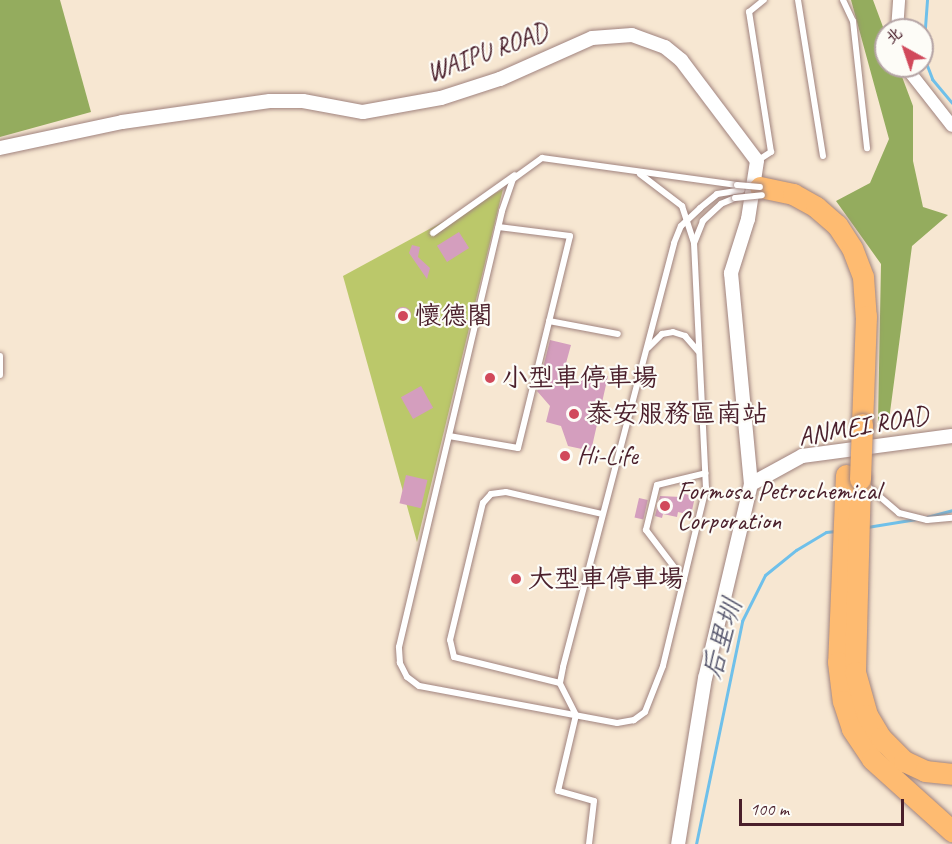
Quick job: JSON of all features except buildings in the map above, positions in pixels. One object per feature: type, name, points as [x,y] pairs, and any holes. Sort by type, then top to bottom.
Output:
[{"type":"highway","points":[[750,189],[792,201],[812,211],[845,250],[854,279],[856,425],[851,530],[838,662],[843,701],[852,729],[872,759],[898,786],[952,831]]},
{"type":"highway","points":[[851,530],[855,672],[867,715],[881,738],[904,761],[925,771],[952,774]]},
{"type":"street","points":[[897,18],[898,0]]},
{"type":"street","name":"WAIPU ROAD","points":[[0,148],[122,122],[270,100],[303,101],[363,112],[418,102],[500,79],[592,38],[632,35],[666,47],[681,60],[757,161]]},
{"type":"street","points":[[914,78],[952,126]]},
{"type":"street","points":[[678,844],[705,678],[751,484],[731,305],[731,273],[748,219],[757,161]]},
{"type":"street","name":"ANMEI ROAD","points":[[751,484],[802,456],[952,435]]},
{"type":"lane","points":[[757,161],[771,152],[749,12],[764,0]]},
{"type":"lane","points":[[798,0],[823,156]]},
{"type":"lane","points":[[843,0],[853,21],[867,148]]},
{"type":"lane","points":[[433,233],[542,158],[750,189]]},
{"type":"lane","points":[[520,172],[508,190],[402,631],[400,663],[407,677],[419,687],[617,723],[634,720],[645,712],[663,666],[706,473],[694,243],[688,217],[673,196],[634,171]]},
{"type":"lane","points":[[694,243],[704,220],[721,204],[750,189]]},
{"type":"lane","points":[[588,844],[594,801],[558,791],[576,715],[560,683],[674,243],[688,217],[717,194],[750,189]]},
{"type":"lane","points":[[449,436],[518,448],[570,236],[499,227]]},
{"type":"lane","points":[[549,321],[618,334]]},
{"type":"lane","points":[[645,352],[654,339],[673,332],[695,343],[700,354]]},
{"type":"lane","points":[[0,356],[0,375]]},
{"type":"lane","points":[[684,580],[646,530],[657,485],[706,473]]},
{"type":"lane","points":[[853,477],[899,513],[927,520],[952,518]]},
{"type":"lane","points":[[560,683],[454,657],[450,640],[483,503],[491,494],[506,492],[602,514]]},
{"type":"green space","points":[[0,0],[60,0],[91,112],[0,137]]},
{"type":"green space","points":[[851,0],[873,0],[880,18],[874,18],[874,78],[902,78],[913,106],[913,161],[923,207],[948,215],[912,246],[889,420],[878,421],[881,264],[836,201],[870,183],[889,139]]},
{"type":"green space","points":[[503,189],[417,542],[343,276]]},
{"type":"waterway","name":"后里圳","points":[[927,0],[923,55],[932,79],[952,103]]},
{"type":"waterway","name":"后里圳","points":[[923,518],[952,510]]},
{"type":"waterway","name":"后里圳","points":[[867,527],[916,519]]},
{"type":"waterway","name":"后里圳","points":[[696,844],[742,621],[765,575],[796,550],[826,532],[836,531]]},
{"type":"place","name":"懷德閣","points":[[403,316]]},
{"type":"place","name":"小型車停車場","points":[[490,378]]},
{"type":"place","name":"泰安服務區南站","points":[[574,414]]},
{"type":"place","name":"Hi-Life","points":[[565,456]]},
{"type":"place","name":"Formosa Petrochemical Corporation","points":[[665,506]]},
{"type":"place","name":"大型車停車場","points":[[516,579]]}]
